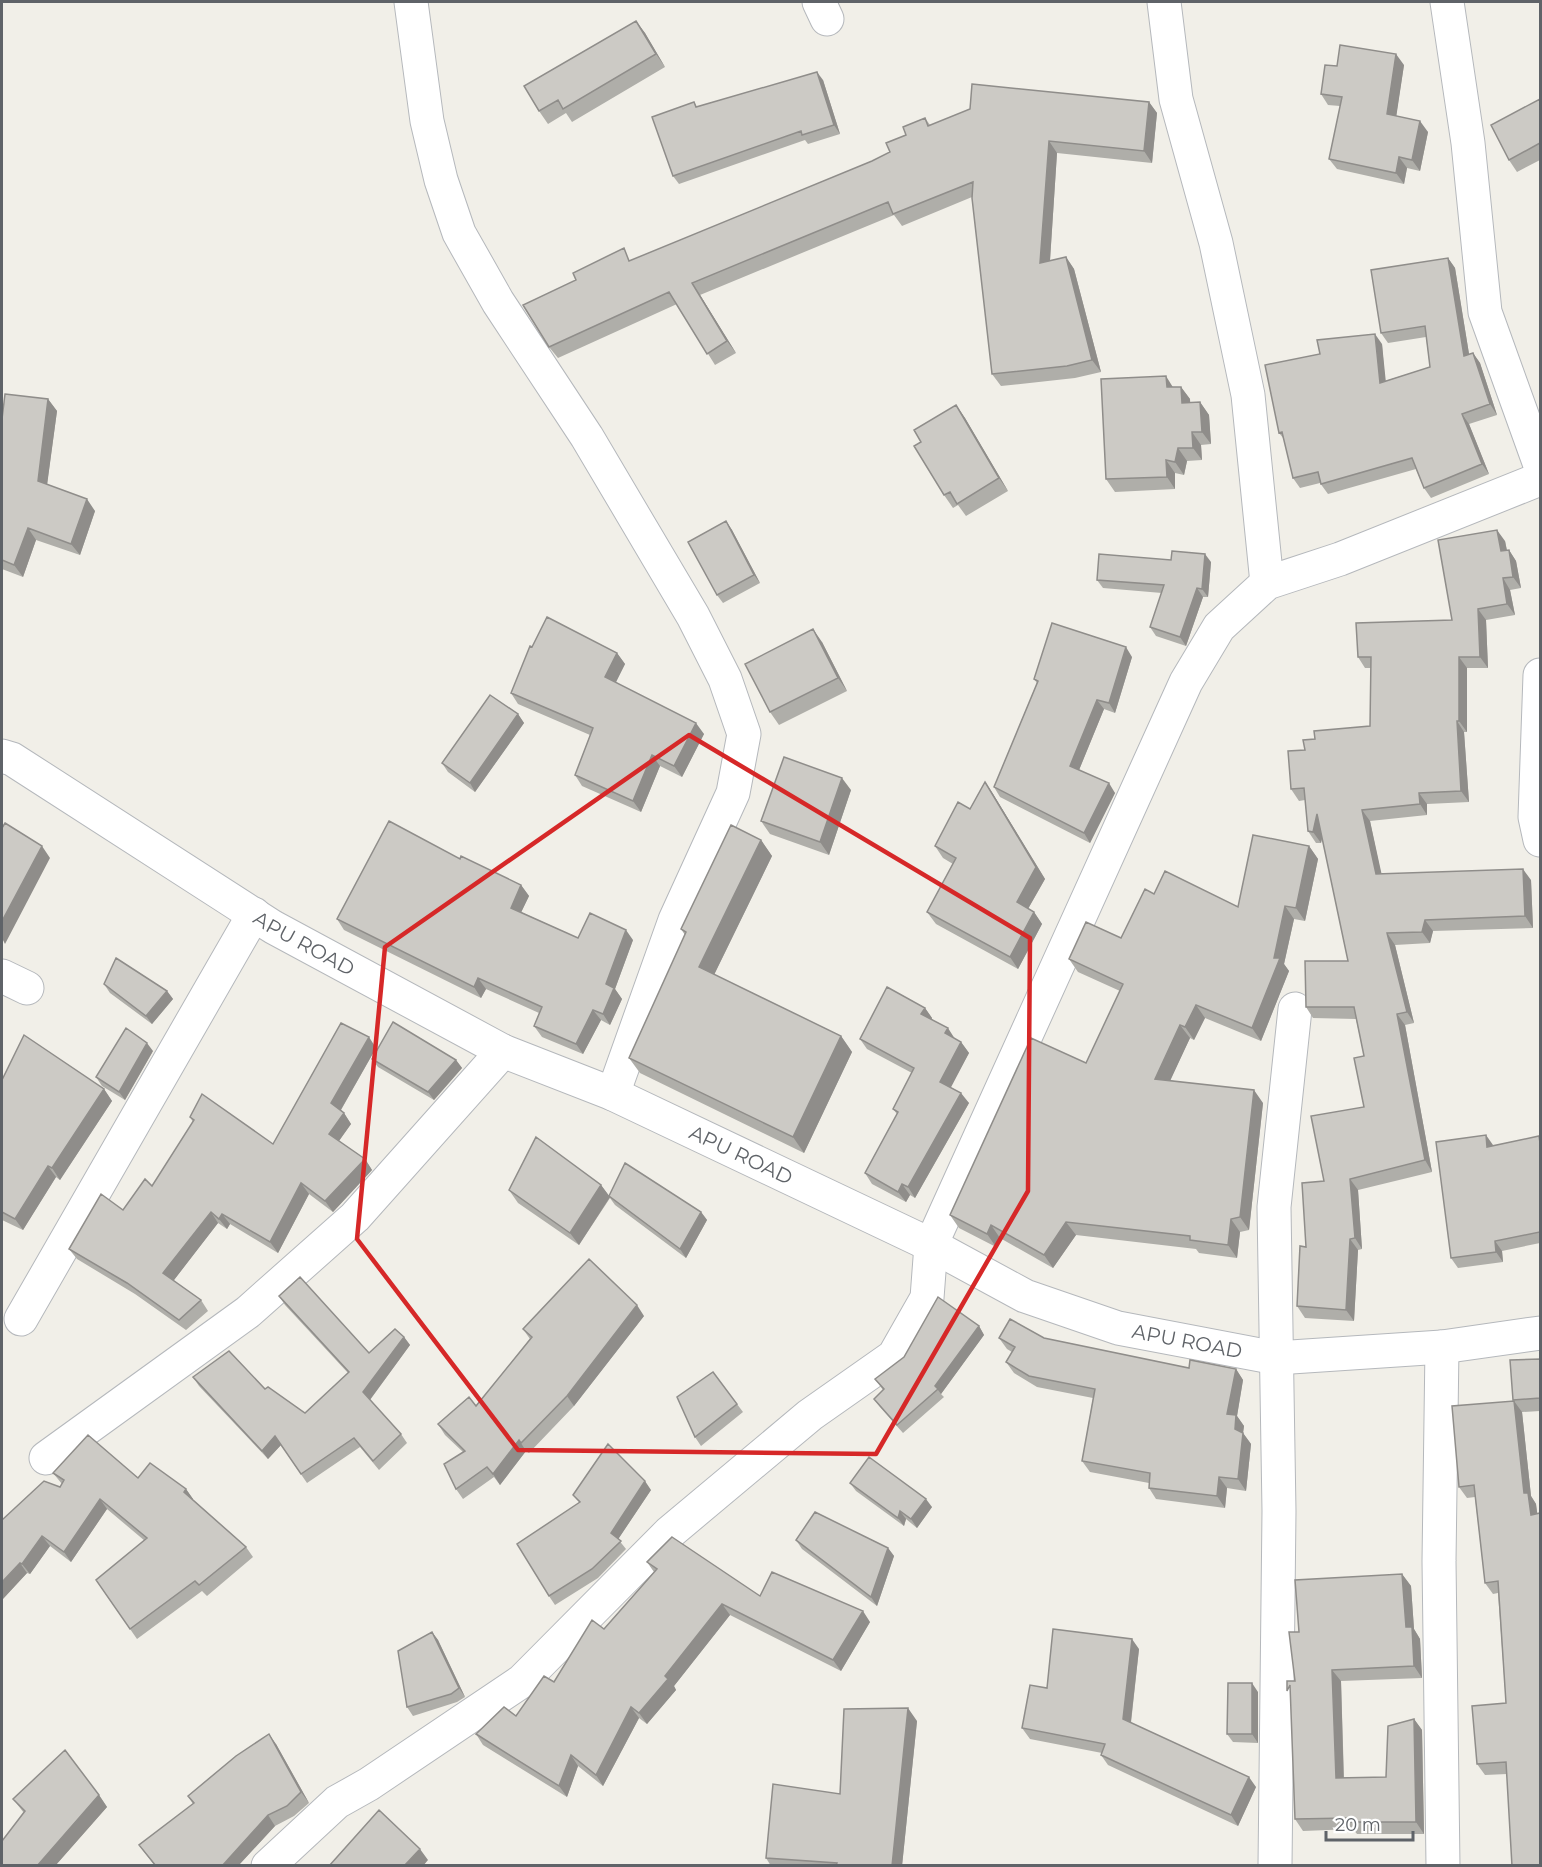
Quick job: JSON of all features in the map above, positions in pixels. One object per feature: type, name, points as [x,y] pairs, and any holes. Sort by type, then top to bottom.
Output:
[{"type":"street","points":[[411,2],[427,120],[441,180],[459,233],[498,302],[587,437],[693,616],[725,679],[744,735],[733,794],[675,920],[613,1094]]},
{"type":"street","points":[[1164,2],[1176,99],[1216,243],[1248,395],[1267,583]]},
{"type":"street","points":[[1447,2],[1468,143],[1485,312],[1540,465]]},
{"type":"street","points":[[268,1866],[337,1802],[369,1784],[522,1681],[669,1533],[810,1415],[894,1356],[927,1298],[931,1245],[1186,682],[1219,627],[1267,583],[1340,559],[1540,478]]},
{"type":"street","points":[[1540,675],[1534,817],[1540,840]]},
{"type":"street","name":"APU ROAD","points":[[2,756],[12,759],[255,914],[503,1051],[613,1094],[931,1245],[1025,1296],[1118,1328],[1276,1358],[1442,1347],[1540,1333]]},
{"type":"street","points":[[21,1319],[255,914]]},
{"type":"street","points":[[1275,1866],[1279,1533],[1274,1207],[1295,1009]]},
{"type":"street","points":[[46,1458],[248,1312],[354,1217],[503,1051]]},
{"type":"street","points":[[1442,1347],[1439,1561],[1443,1866]]},
{"type":"highlighted area","points":[[689,735],[1030,938],[1028,1191],[876,1454],[518,1450],[357,1239],[385,947]]},
{"type":"building","points":[[636,21],[656,54],[563,109],[558,100],[539,111],[524,86]]},
{"type":"building","points":[[1340,45],[1396,54],[1387,114],[1420,121],[1412,160],[1399,157],[1396,173],[1329,159],[1342,97],[1321,94],[1325,65],[1337,66]]},
{"type":"building","points":[[817,72],[834,125],[802,135],[801,131],[673,176],[652,117],[694,102],[696,107]]},
{"type":"building","points":[[972,84],[1149,102],[1144,151],[1049,141],[1040,263],[1066,257],[1092,360],[1067,366],[992,374],[972,198],[973,182],[893,214],[888,202],[692,283],[727,341],[707,354],[669,292],[549,347],[523,305],[576,280],[573,273],[624,248],[629,261],[872,161],[890,152],[886,143],[906,135],[903,127],[925,118],[928,126],[970,109]]},
{"type":"building","points":[[1540,99],[1540,143],[1509,160],[1491,125]]},
{"type":"building","points":[[1448,258],[1464,356],[1473,353],[1490,404],[1462,414],[1482,464],[1424,488],[1412,458],[1321,484],[1318,472],[1293,478],[1282,432],[1279,433],[1265,365],[1320,354],[1317,340],[1375,334],[1380,383],[1430,367],[1425,326],[1381,333],[1371,270]]},
{"type":"building","points":[[1166,376],[1167,387],[1181,387],[1182,403],[1200,402],[1202,432],[1192,432],[1193,448],[1178,448],[1175,462],[1166,460],[1167,477],[1106,479],[1101,379]]},
{"type":"building","points":[[5,394],[48,399],[38,481],[87,499],[71,544],[28,528],[14,565],[2,560],[2,419]]},
{"type":"building","points":[[956,405],[999,478],[957,504],[950,492],[944,495],[914,446],[921,442],[914,430]]},
{"type":"building","points":[[726,521],[754,575],[717,595],[688,542]]},
{"type":"building","points":[[1497,530],[1501,551],[1509,550],[1513,577],[1503,578],[1507,604],[1478,609],[1480,657],[1459,657],[1459,721],[1457,721],[1461,791],[1419,793],[1420,804],[1362,810],[1376,874],[1523,869],[1525,916],[1425,920],[1422,932],[1387,933],[1407,1012],[1397,1014],[1425,1160],[1350,1179],[1355,1238],[1350,1239],[1346,1310],[1297,1306],[1300,1246],[1306,1247],[1302,1183],[1324,1181],[1311,1116],[1364,1107],[1354,1058],[1364,1056],[1354,1007],[1306,1007],[1305,961],[1348,961],[1317,814],[1313,832],[1308,831],[1304,788],[1291,789],[1288,751],[1305,750],[1303,740],[1315,739],[1314,731],[1370,726],[1371,657],[1358,657],[1356,623],[1452,620],[1438,540]]},
{"type":"building","points":[[1172,551],[1205,554],[1202,589],[1197,588],[1180,637],[1150,627],[1164,585],[1097,580],[1099,554],[1171,560]]},
{"type":"building","points":[[547,617],[617,653],[605,677],[696,723],[674,766],[652,755],[633,801],[575,775],[593,728],[511,693],[530,646],[532,647]]},
{"type":"building","points":[[1052,623],[1126,647],[1109,703],[1097,700],[1070,766],[1109,783],[1084,833],[994,787],[1038,681],[1034,679]]},
{"type":"building","points":[[813,629],[838,678],[770,712],[745,664]]},
{"type":"building","points":[[490,695],[518,714],[470,783],[442,763]]},
{"type":"building","points":[[784,757],[842,778],[820,842],[761,821]]},
{"type":"building","points":[[985,782],[1036,867],[1017,902],[1034,912],[1010,957],[927,912],[956,858],[935,846],[958,802],[970,809]]},
{"type":"building","points":[[389,821],[460,859],[461,856],[521,885],[511,908],[578,938],[590,913],[626,930],[606,984],[614,988],[603,1014],[593,1010],[576,1044],[534,1026],[542,1007],[478,978],[474,987],[337,919]]},
{"type":"building","points":[[5,823],[42,846],[2,921],[2,828]]},
{"type":"building","points":[[731,825],[761,840],[699,967],[841,1036],[793,1137],[629,1058],[686,932],[681,929]]},
{"type":"building","points":[[1253,835],[1309,846],[1296,908],[1285,906],[1274,958],[1280,958],[1252,1028],[1196,1005],[1185,1027],[1180,1025],[1155,1079],[1254,1090],[1240,1217],[1231,1219],[1228,1245],[1190,1240],[1190,1236],[1066,1222],[1044,1255],[991,1225],[987,1234],[950,1215],[1031,1038],[1086,1063],[1123,984],[1069,959],[1086,922],[1121,938],[1145,889],[1154,894],[1165,871],[1238,907]]},
{"type":"building","points":[[116,958],[167,991],[146,1016],[104,984]]},
{"type":"building","points":[[887,987],[925,1008],[921,1014],[948,1028],[945,1033],[961,1042],[940,1082],[961,1093],[908,1187],[902,1184],[898,1192],[865,1173],[898,1112],[893,1109],[914,1068],[860,1039]]},
{"type":"building","points":[[393,1022],[456,1060],[428,1092],[372,1059]]},
{"type":"building","points":[[341,1023],[369,1037],[331,1103],[344,1113],[329,1134],[365,1159],[325,1201],[301,1183],[270,1242],[222,1214],[219,1219],[211,1212],[163,1273],[201,1300],[179,1320],[127,1283],[69,1249],[101,1194],[123,1210],[145,1179],[152,1186],[194,1120],[190,1117],[202,1094],[273,1144]]},
{"type":"building","points":[[126,1028],[147,1043],[119,1092],[96,1077]]},
{"type":"building","points":[[24,1035],[104,1089],[52,1168],[48,1166],[15,1219],[2,1212],[2,1080]]},
{"type":"building","points":[[1486,1135],[1487,1147],[1539,1136],[1540,1232],[1495,1241],[1496,1252],[1451,1258],[1436,1142]]},
{"type":"building","points":[[536,1137],[601,1185],[570,1233],[509,1190]]},
{"type":"building","points":[[625,1163],[701,1212],[680,1249],[609,1196]]},
{"type":"building","points":[[589,1259],[637,1305],[567,1396],[521,1443],[519,1440],[493,1474],[487,1467],[456,1489],[444,1464],[465,1451],[438,1424],[469,1397],[476,1406],[532,1337],[523,1329]]},
{"type":"building","points":[[300,1277],[369,1353],[395,1329],[404,1337],[363,1392],[401,1434],[373,1461],[354,1438],[301,1474],[275,1436],[262,1451],[193,1377],[229,1351],[265,1389],[268,1387],[305,1413],[349,1372],[279,1296]]},
{"type":"building","points":[[938,1297],[979,1326],[935,1386],[938,1389],[897,1425],[874,1399],[884,1389],[875,1379],[904,1357]]},
{"type":"building","points":[[1010,1319],[1044,1338],[1189,1368],[1190,1360],[1236,1369],[1227,1414],[1236,1415],[1235,1429],[1243,1433],[1238,1479],[1219,1477],[1217,1496],[1149,1488],[1150,1473],[1082,1461],[1095,1389],[1029,1376],[1006,1362],[1015,1347],[999,1338]]},
{"type":"building","points":[[1540,1359],[1540,1398],[1513,1400],[1510,1360]]},
{"type":"building","points":[[713,1372],[737,1404],[695,1437],[677,1397]]},
{"type":"building","points":[[1514,1401],[1524,1493],[1528,1493],[1531,1515],[1540,1513],[1540,1866],[1512,1866],[1506,1762],[1477,1764],[1472,1706],[1506,1703],[1498,1581],[1485,1583],[1474,1485],[1459,1487],[1452,1406]]},
{"type":"building","points":[[88,1435],[138,1478],[150,1463],[186,1489],[184,1492],[246,1547],[199,1585],[195,1581],[130,1629],[96,1580],[147,1538],[100,1499],[64,1552],[42,1536],[22,1564],[20,1563],[2,1582],[2,1520],[44,1481],[60,1487],[64,1480],[53,1473]]},
{"type":"building","points":[[608,1444],[645,1481],[611,1533],[621,1541],[592,1569],[549,1596],[517,1544],[580,1502],[573,1495]]},
{"type":"building","points":[[869,1457],[926,1499],[911,1519],[900,1511],[898,1518],[850,1483]]},
{"type":"building","points":[[815,1512],[888,1548],[871,1597],[796,1540]]},
{"type":"building","points":[[672,1537],[760,1596],[772,1572],[863,1611],[833,1660],[722,1604],[665,1676],[668,1679],[639,1713],[631,1707],[596,1775],[571,1755],[559,1786],[476,1734],[504,1707],[516,1716],[544,1676],[554,1682],[592,1620],[604,1629],[657,1569],[647,1562]]},
{"type":"building","points":[[1402,1574],[1406,1627],[1412,1627],[1414,1666],[1332,1670],[1336,1778],[1386,1777],[1388,1726],[1414,1719],[1416,1822],[1348,1822],[1348,1818],[1295,1819],[1290,1685],[1287,1691],[1287,1681],[1295,1681],[1289,1632],[1299,1632],[1295,1580]]},
{"type":"building","points":[[1053,1629],[1132,1639],[1123,1719],[1249,1777],[1231,1815],[1101,1755],[1105,1744],[1022,1728],[1030,1685],[1047,1688]]},
{"type":"building","points":[[432,1632],[459,1688],[451,1694],[407,1707],[398,1651]]},
{"type":"building","points":[[1228,1683],[1252,1683],[1252,1734],[1227,1734]]},
{"type":"building","points":[[908,1708],[892,1866],[836,1866],[837,1863],[766,1858],[773,1784],[840,1794],[844,1709]]},
{"type":"building","points":[[269,1734],[301,1792],[287,1806],[268,1815],[222,1866],[156,1866],[139,1845],[194,1803],[188,1796],[236,1756]]},
{"type":"building","points":[[65,1750],[99,1795],[37,1866],[2,1866],[2,1841],[25,1811],[13,1799]]},
{"type":"building","points":[[379,1810],[420,1849],[404,1866],[329,1866]]}]
